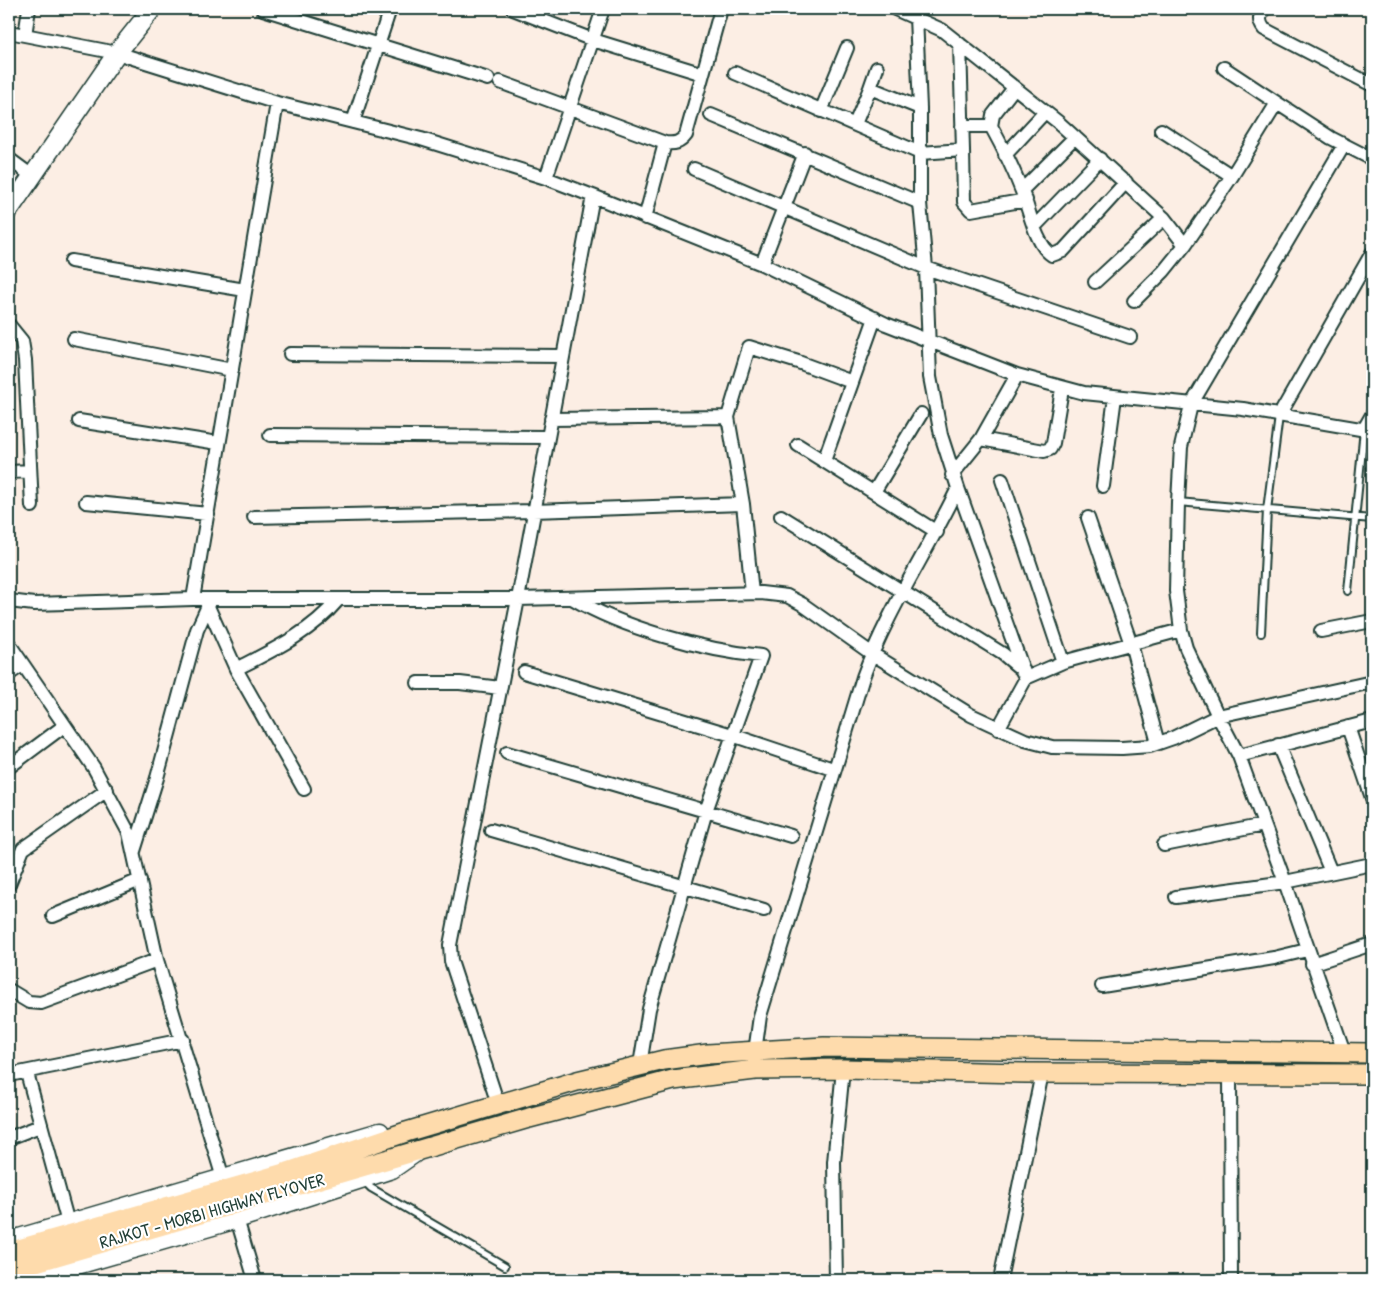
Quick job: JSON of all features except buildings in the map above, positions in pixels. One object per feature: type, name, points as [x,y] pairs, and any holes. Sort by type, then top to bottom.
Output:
[{"type":"main road","name":"RAJKOT - MORBI HIGHWAY FLYOVER","points":[[9,1252],[288,1172],[406,1132],[498,1104],[640,1064],[708,1054],[824,1047],[1088,1051],[1372,1052]]},
{"type":"main road","name":"RAJKOT - MORBI HIGHWAY FLYOVER","points":[[9,1270],[362,1173],[416,1153],[641,1087],[674,1080],[754,1070],[843,1069],[1042,1073],[1372,1074]]},
{"type":"street","points":[[25,35],[29,9]]},
{"type":"street","points":[[9,210],[118,53],[152,9]]},
{"type":"street","points":[[263,9],[494,80],[665,143],[675,144],[686,135],[721,9]]},
{"type":"street","points":[[353,122],[390,9]]},
{"type":"street","points":[[512,9],[593,40],[703,74]]},
{"type":"street","points":[[546,178],[603,9]]},
{"type":"street","points":[[895,9],[942,30],[1045,112],[1126,182],[1164,218],[1185,245]]},
{"type":"street","points":[[1264,9],[1260,16],[1260,23],[1264,29],[1372,85]]},
{"type":"street","points":[[916,17],[920,108],[920,203],[926,268],[932,395],[952,475],[1026,678]]},
{"type":"street","points":[[9,32],[118,53],[277,103],[421,139],[546,178],[762,264],[874,318],[928,340],[1017,375],[1062,388],[1115,396],[1243,410],[1368,430],[1372,415]]},
{"type":"street","points":[[960,44],[964,202],[966,207],[971,210],[1024,195],[1075,137]]},
{"type":"street","points":[[821,111],[847,48]]},
{"type":"street","points":[[855,124],[877,68]]},
{"type":"street","points":[[1224,68],[1344,145],[1372,159]]},
{"type":"street","points":[[735,73],[920,152],[963,150]]},
{"type":"street","points":[[870,88],[920,108]]},
{"type":"street","points":[[1014,88],[993,115],[991,126],[1024,195],[1046,252],[1052,255],[1058,254],[1126,182]]},
{"type":"street","points":[[134,851],[157,778],[197,630],[208,514],[218,443],[277,103]]},
{"type":"street","points":[[1134,301],[1164,271],[1185,245],[1232,176],[1277,103]]},
{"type":"street","points":[[1005,155],[1045,112]]},
{"type":"street","points":[[711,115],[806,153],[920,203]]},
{"type":"street","points":[[962,126],[991,126]]},
{"type":"street","points":[[1161,130],[1232,176]]},
{"type":"street","points":[[646,218],[665,143]]},
{"type":"street","points":[[1344,145],[1191,405],[1181,447],[1176,591],[1181,630],[1186,648],[1239,756],[1344,1052]]},
{"type":"street","points":[[762,264],[806,153]]},
{"type":"street","points":[[9,159],[32,176]]},
{"type":"street","points":[[1035,226],[1100,159]]},
{"type":"street","points":[[694,169],[926,268],[1130,337]]},
{"type":"street","points":[[498,1104],[451,961],[450,945],[518,599],[593,196]]},
{"type":"street","points":[[1095,282],[1164,218]]},
{"type":"street","points":[[1279,416],[1372,253]]},
{"type":"street","points":[[71,261],[245,290]]},
{"type":"street","points":[[824,461],[874,318]]},
{"type":"street","points":[[9,326],[22,341],[32,506]]},
{"type":"street","points":[[74,339],[232,370]]},
{"type":"street","points":[[752,593],[743,504],[728,418],[750,348],[798,362],[852,382]]},
{"type":"street","points":[[290,354],[563,356]]},
{"type":"street","points":[[952,475],[980,440],[1017,375]]},
{"type":"street","points":[[980,440],[1044,452],[1050,449],[1053,443],[1062,388]]},
{"type":"street","points":[[1103,486],[1115,396]]},
{"type":"street","points":[[874,492],[921,414]]},
{"type":"street","points":[[551,419],[728,418]]},
{"type":"street","points":[[79,420],[218,443]]},
{"type":"street","points":[[270,435],[548,437]]},
{"type":"street","points":[[798,445],[937,532]]},
{"type":"street","points":[[9,472],[30,471]]},
{"type":"street","points":[[1002,480],[1063,662]]},
{"type":"street","points":[[754,1070],[754,1050],[760,1016],[833,769],[871,653],[937,532],[958,488]]},
{"type":"street","points":[[86,502],[208,514]]},
{"type":"street","points":[[254,517],[533,512],[743,504]]},
{"type":"street","points":[[781,516],[1003,654],[1020,669],[1026,678]]},
{"type":"street","points":[[1088,518],[1131,644],[1158,743]]},
{"type":"street","points":[[9,601],[34,604],[337,601],[775,593],[787,596],[871,653],[971,715],[1025,740],[1052,746],[1122,748],[1158,743],[1218,716],[1372,682]]},
{"type":"street","points":[[572,598],[610,618],[628,625],[729,653],[760,656],[706,811],[645,1024],[640,1064]]},
{"type":"street","points":[[236,669],[305,630],[326,614],[337,601]]},
{"type":"street","points":[[201,602],[236,669],[304,789]]},
{"type":"street","points":[[1321,632],[1372,621]]},
{"type":"street","points":[[998,728],[1026,678],[1063,662],[1181,630]]},
{"type":"street","points":[[9,644],[107,790],[129,833],[157,960],[224,1178]]},
{"type":"street","points":[[9,674],[22,665]]},
{"type":"street","points":[[524,672],[732,735],[833,769]]},
{"type":"street","points":[[418,683],[460,683],[500,688]]},
{"type":"street","points":[[1239,756],[1372,721]]},
{"type":"street","points":[[9,767],[64,726]]},
{"type":"street","points":[[1348,727],[1372,798]]},
{"type":"street","points":[[1278,745],[1331,872]]},
{"type":"street","points":[[507,753],[791,836]]},
{"type":"street","points":[[9,884],[23,849],[107,790]]},
{"type":"street","points":[[1164,845],[1264,825]]},
{"type":"street","points":[[491,830],[764,910]]},
{"type":"street","points":[[1176,897],[1285,882],[1372,864]]},
{"type":"street","points":[[53,916],[140,880]]},
{"type":"street","points":[[1312,964],[1372,944]]},
{"type":"street","points":[[1102,986],[1274,958],[1308,950]]},
{"type":"street","points":[[9,990],[29,1002],[41,1003],[157,960]]},
{"type":"street","points":[[9,1075],[27,1073],[183,1040]]},
{"type":"street","points":[[836,1280],[834,1162],[843,1069]]},
{"type":"street","points":[[27,1073],[68,1223]]},
{"type":"street","points":[[1000,1280],[1042,1073]]},
{"type":"street","points":[[1230,1073],[1231,1280]]},
{"type":"street","points":[[9,1138],[40,1126]]},
{"type":"street","points":[[9,1241],[382,1131],[406,1132]]},
{"type":"street","points":[[25,1280],[238,1219],[362,1173]]},
{"type":"street","points":[[238,1219],[255,1280]]},
{"type":"lane","points":[[1261,633],[1267,510],[1279,416]]},
{"type":"lane","points":[[1348,591],[1355,517],[1368,430]]},
{"type":"lane","points":[[1178,502],[1372,519]]},
{"type":"lane","points":[[362,1173],[371,1188],[505,1266]]}]
